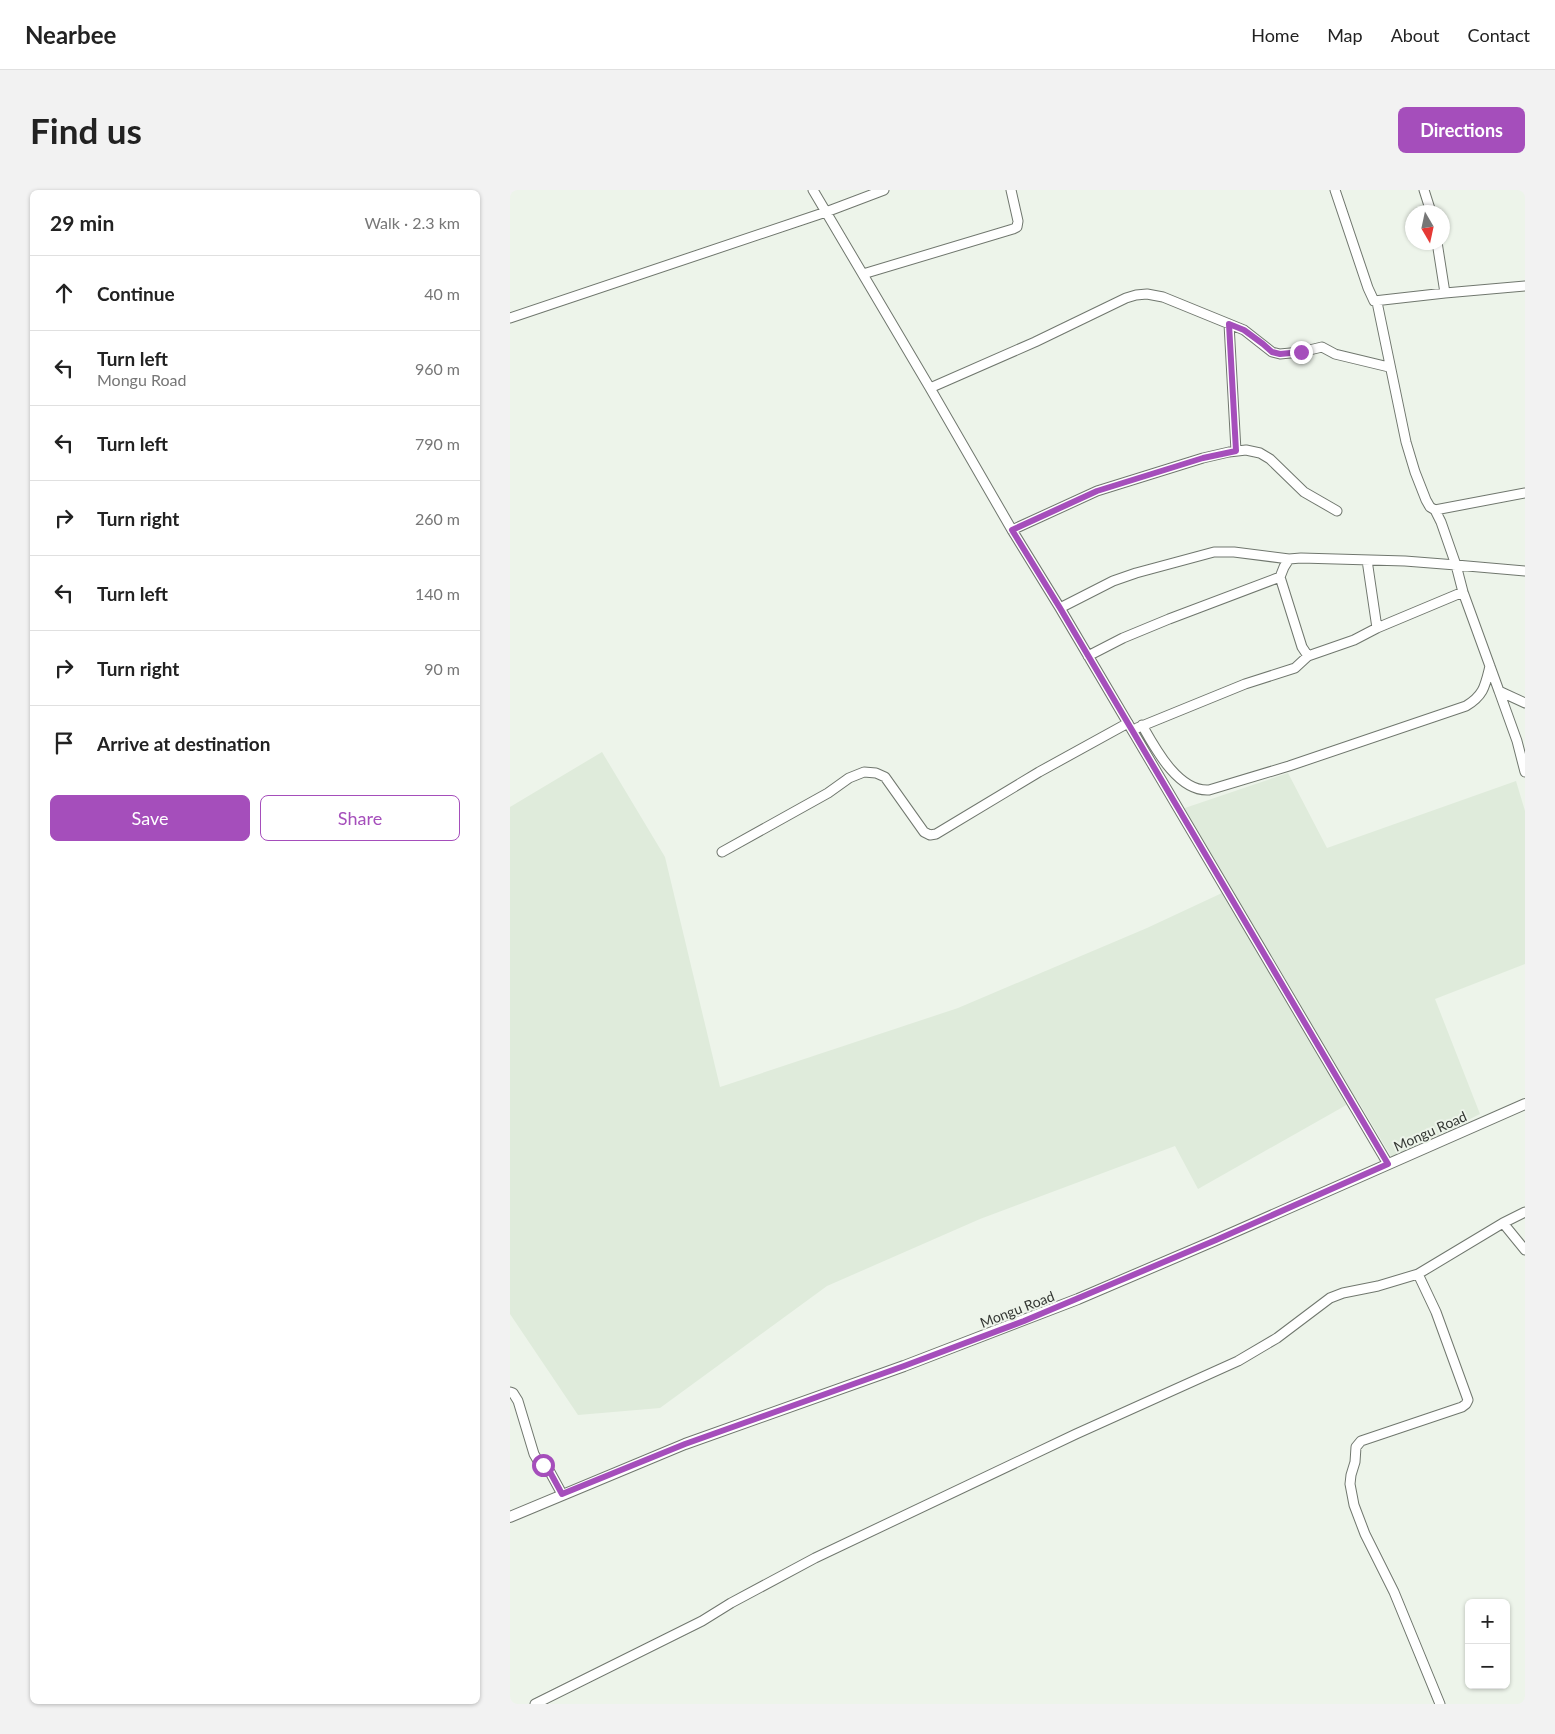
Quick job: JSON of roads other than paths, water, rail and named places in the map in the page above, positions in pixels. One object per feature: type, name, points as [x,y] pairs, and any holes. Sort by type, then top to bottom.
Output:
[{"type":"main road","name":"Mongu Road","points":[[510,1517],[685,1444],[1024,1321],[1208,1244],[1525,1104]]},
{"type":"street","points":[[813,190],[1388,1164]]},
{"type":"street","points":[[510,318],[826,212],[884,190]]},
{"type":"street","points":[[863,274],[1013,230],[1017,227],[1018,221],[1010,190]]},
{"type":"street","points":[[1335,190],[1368,288],[1376,302],[1406,442],[1415,472],[1426,500],[1430,507],[1435,510],[1441,522],[1463,592],[1517,741],[1525,772]]},
{"type":"street","points":[[1424,190],[1429,205]]},
{"type":"street","points":[[1438,250],[1444,293]]},
{"type":"street","points":[[1376,302],[1444,293],[1525,286]]},
{"type":"street","points":[[930,388],[979,368],[1108,306],[1136,295],[1147,294],[1163,297],[1244,330],[1272,352],[1280,354],[1294,353],[1322,348],[1335,354],[1389,367]]},
{"type":"street","points":[[1229,324],[1236,451]]},
{"type":"street","points":[[1012,530],[1097,491],[1203,458],[1246,450],[1260,453],[1270,459],[1304,492],[1337,512]]},
{"type":"street","points":[[1435,510],[1525,494]]},
{"type":"street","points":[[1060,608],[1113,581],[1144,570],[1214,552],[1234,552],[1289,559],[1405,561],[1525,571]]},
{"type":"street","points":[[1289,559],[1280,577],[1302,647],[1308,656]]},
{"type":"street","points":[[1367,560],[1377,628]]},
{"type":"street","points":[[1088,656],[1169,618],[1280,577]]},
{"type":"street","points":[[722,852],[828,793],[848,778],[864,772],[876,772],[884,777],[924,832],[930,835],[936,834],[1039,772],[1130,726],[1142,725],[1244,684],[1296,668],[1308,656],[1354,640],[1377,628],[1463,592]]},
{"type":"street","points":[[1142,725],[1163,761],[1190,786],[1200,790],[1208,790],[1289,766],[1466,706],[1478,699],[1485,686],[1490,665]]},
{"type":"street","points":[[1499,692],[1525,703]]},
{"type":"street","points":[[535,1704],[702,1621],[815,1558],[1076,1434],[1238,1361],[1277,1338],[1330,1298],[1418,1274],[1503,1223],[1525,1212]]},
{"type":"street","points":[[1503,1223],[1525,1250]]},
{"type":"street","points":[[1418,1274],[1436,1312],[1468,1400],[1462,1407],[1361,1441],[1356,1448],[1350,1484],[1354,1505],[1365,1534],[1391,1584],[1440,1704]]},
{"type":"street","points":[[510,1392],[513,1393],[518,1401],[534,1454],[538,1461],[550,1472],[562,1494]]}]
